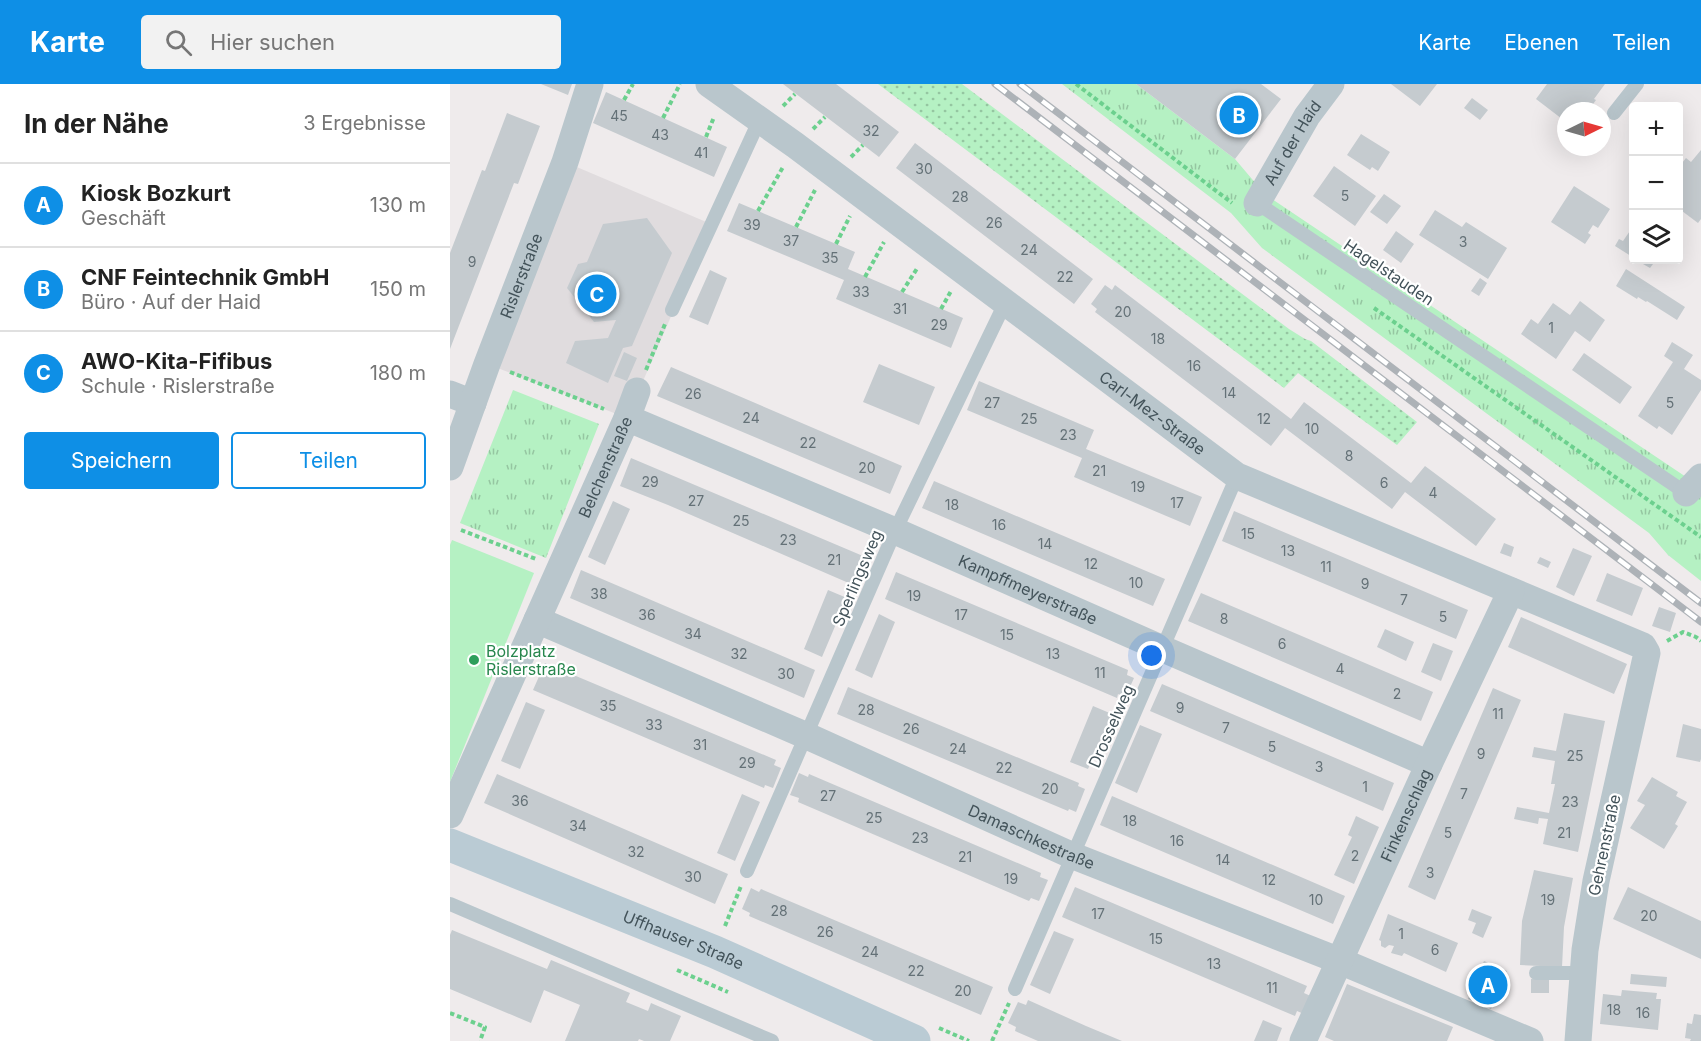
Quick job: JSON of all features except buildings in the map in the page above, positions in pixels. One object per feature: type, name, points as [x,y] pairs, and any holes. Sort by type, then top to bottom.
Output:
[{"type":"street","name":"Rislerstraße","points":[[450,466],[462,399],[487,364],[565,162],[590,84]]},
{"type":"street","name":"Carl-Mez-Straße","points":[[709,84],[1006,301],[1237,476],[1628,639],[1643,646],[1647,653]]},
{"type":"street","name":"Auf der Haid","points":[[1242,205],[1331,84]]},
{"type":"street","name":"Belchenstraße","points":[[450,815],[637,391]]},
{"type":"street","name":"Kampffmeyerstraße","points":[[627,418],[896,531],[1163,650],[1429,764]]},
{"type":"street","name":"Finkenschlag","points":[[1303,1041],[1429,764],[1511,591]]},
{"type":"street","name":"Damaschkestraße","points":[[537,620],[807,736],[1071,855],[1340,961],[1530,1041]]},
{"type":"street","name":"Gehrenstraße","points":[[1578,1041],[1585,950],[1596,881],[1647,653]]},
{"type":"street","name":"Uffhauser Straße","points":[[450,845],[715,952],[914,1041]]},
{"type":"lane","points":[[1614,113],[1637,84]]},
{"type":"lane","points":[[672,310],[759,119]]},
{"type":"lane","name":"Hagelstauden","points":[[1242,205],[1693,485]]},
{"type":"lane","name":"Sperlingsweg","points":[[747,871],[896,531],[1006,301]]},
{"type":"lane","name":"Drosselweg","points":[[1015,989],[1071,855],[1163,650],[1237,476]]},
{"type":"lane","points":[[450,904],[772,1041]]},
{"type":"lane","points":[[1536,973],[1584,973]]},
{"type":"path","points":[[624,100],[633,84]]},
{"type":"path","points":[[663,118],[680,84]]},
{"type":"path","points":[[1076,84],[1242,205]]},
{"type":"path","points":[[796,227],[825,167]]},
{"type":"path","points":[[865,277],[896,220]]},
{"type":"path","points":[[1371,306],[1701,537]]},
{"type":"path","points":[[637,391],[672,310]]},
{"type":"path","points":[[487,364],[627,418]]},
{"type":"path","points":[[461,530],[560,568]]},
{"type":"path","points":[[1647,653],[1683,632],[1701,641]]},
{"type":"path","points":[[715,952],[747,871]]},
{"type":"path","points":[[992,1041],[1015,989]]},
{"type":"path","points":[[450,1013],[485,1027],[480,1041]]},
{"type":"shaded area","points":[[565,162],[711,224],[627,418],[487,364]]},
{"type":"green space","points":[[878,84],[962,84],[1289,329],[1311,341],[1417,422],[1397,445],[1298,373],[1284,388]]},
{"type":"green space","points":[[1062,84],[1136,84],[1235,159],[1263,192],[1275,201],[1701,487],[1701,581],[1668,555],[1649,533],[1262,248],[1231,213]]},
{"type":"green space","points":[[513,390],[599,424],[546,558],[460,523]]},
{"type":"green space","name":"Bolzplatz Rislerstraße","points":[[452,540],[534,573],[450,782],[450,545]]},
{"type":"railway","points":[[995,84],[1701,622]]},
{"type":"railway","points":[[1020,84],[1701,603]]},
{"type":"place","name":"CNF Feintechnik GmbH","points":[[1239,115]]},
{"type":"place","name":"AWO-Kita-Fifibus","points":[[597,294]]},
{"type":"place","name":"Bolzplatz Rislerstraße","points":[[474,660]]},
{"type":"place","name":"Kiosk Bozkurt","points":[[1488,985]]}]
